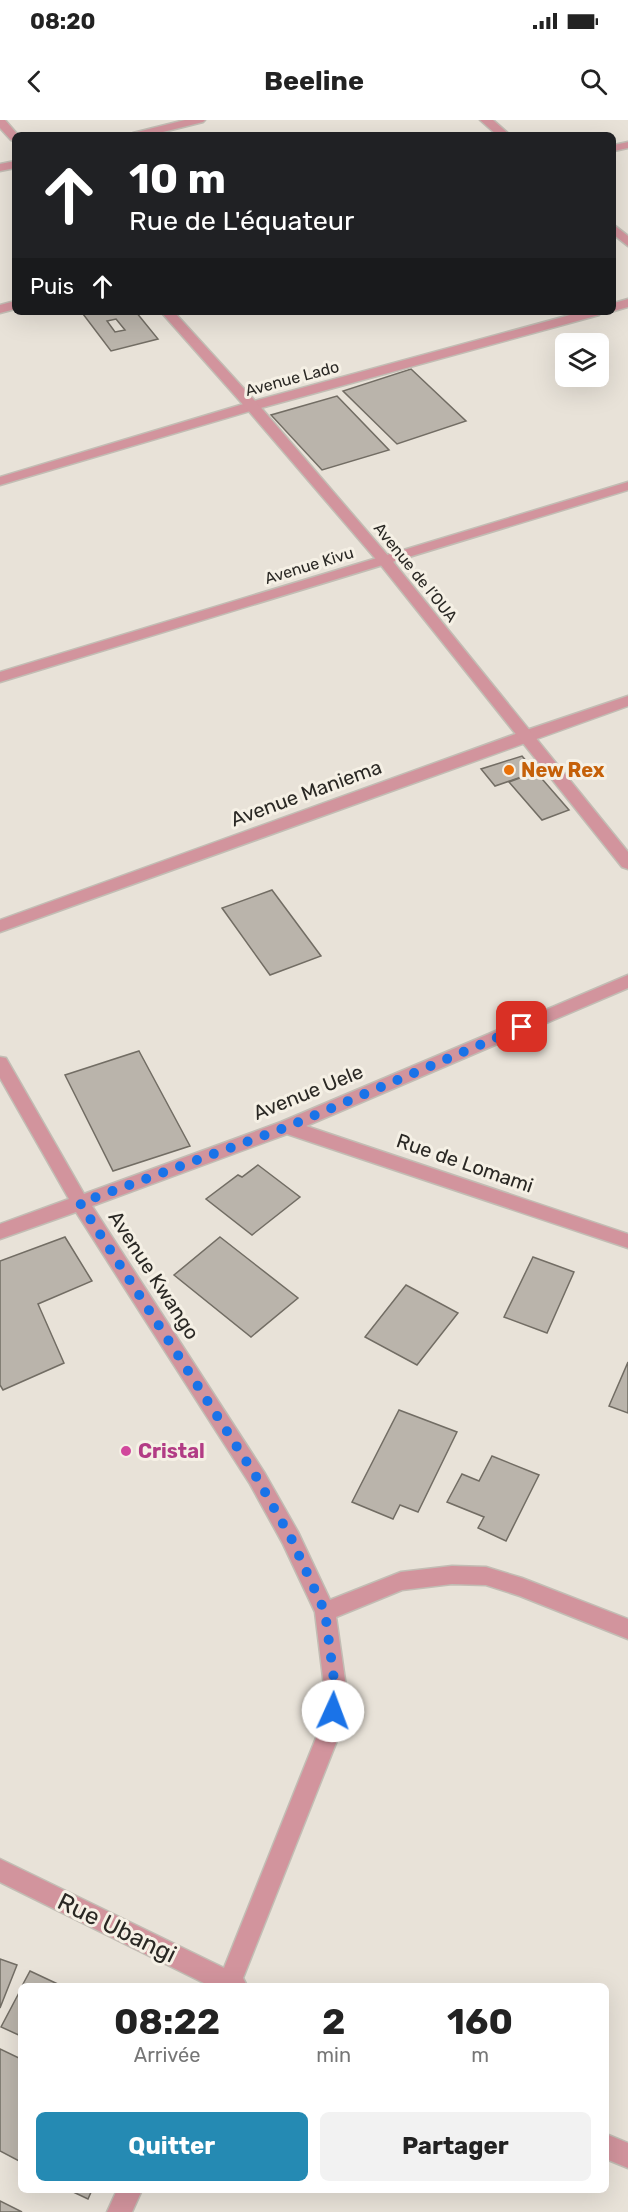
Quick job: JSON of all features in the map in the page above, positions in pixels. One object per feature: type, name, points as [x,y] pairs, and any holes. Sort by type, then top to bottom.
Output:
[{"type":"street","points":[[149,132],[199,120]]},
{"type":"street","points":[[486,120],[500,132]]},
{"type":"street","points":[[0,121],[12,135]]},
{"type":"street","points":[[616,231],[628,242]]},
{"type":"street","name":"Avenue de l’OUA","points":[[170,315],[252,406],[385,561],[628,863]]},
{"type":"street","name":"Avenue Lado","points":[[0,481],[252,406],[584,315]]},
{"type":"street","name":"Avenue Kivu","points":[[0,677],[628,486]]},
{"type":"street","name":"Avenue Maniema","points":[[0,926],[628,701]]},
{"type":"street","name":"Avenue Uele","points":[[0,1232],[287,1127],[628,981]]},
{"type":"street","name":"Avenue Kwango","points":[[0,1063],[80,1203],[257,1478],[291,1538],[325,1612],[336,1695],[331,1728],[232,1983]]},
{"type":"street","name":"Rue de Lomami","points":[[287,1127],[628,1241]]},
{"type":"street","points":[[325,1612],[400,1581],[452,1575],[486,1576],[522,1587],[628,1629]]},
{"type":"street","name":"Rue Ubangi","points":[[0,1870],[227,1983]]},
{"type":"street","points":[[609,2147],[628,2156]]},
{"type":"street","points":[[119,2212],[128,2193]]},
{"type":"building","points":[[84,315],[138,315],[158,339],[111,351]],"holes":[[[116,319],[125,330],[115,332],[107,321]]]},
{"type":"building","points":[[411,369],[466,421],[397,444],[343,391]]},
{"type":"building","points":[[337,396],[389,450],[322,470],[271,415]]},
{"type":"building","name":"New Rex","points":[[522,756],[536,772],[495,786],[481,769]]},
{"type":"building","points":[[536,772],[569,810],[542,820],[509,782]]},
{"type":"building","points":[[272,890],[321,956],[270,975],[222,908]]},
{"type":"building","points":[[139,1051],[190,1146],[113,1171],[65,1075]]},
{"type":"building","points":[[258,1165],[300,1197],[252,1235],[206,1199],[238,1175],[242,1177]]},
{"type":"building","points":[[65,1237],[92,1281],[38,1304],[64,1363],[3,1390],[0,1385],[0,1261]]},
{"type":"building","points":[[220,1237],[298,1298],[251,1337],[174,1275]]},
{"type":"building","points":[[533,1257],[574,1272],[547,1333],[504,1317]]},
{"type":"building","points":[[406,1285],[458,1313],[417,1365],[365,1337]]},
{"type":"building","points":[[628,1362],[628,1413],[609,1406]]},
{"type":"building","points":[[399,1410],[457,1432],[418,1512],[400,1505],[393,1519],[352,1502]]},
{"type":"building","points":[[492,1456],[539,1475],[506,1541],[478,1528],[484,1517],[447,1502],[462,1474],[479,1481]]},
{"type":"building","points":[[0,1959],[17,1965],[0,2008]]},
{"type":"building","points":[[30,1971],[56,1983],[24,1983]]},
{"type":"building","points":[[18,1995],[18,2035],[1,2027]]},
{"type":"building","points":[[0,2049],[18,2058],[18,2160],[0,2151]]},
{"type":"building","points":[[75,2193],[91,2193],[88,2199]]},
{"type":"building","points":[[0,2201],[22,2212],[0,2212]]},
{"type":"place","name":"New Rex","points":[[509,770]]},
{"type":"place","name":"Cristal","points":[[126,1451]]},
{"type":"route","points":[[333,1711],[336,1695],[325,1612],[291,1538],[257,1478],[80,1203],[287,1127],[522,1027]]}]
